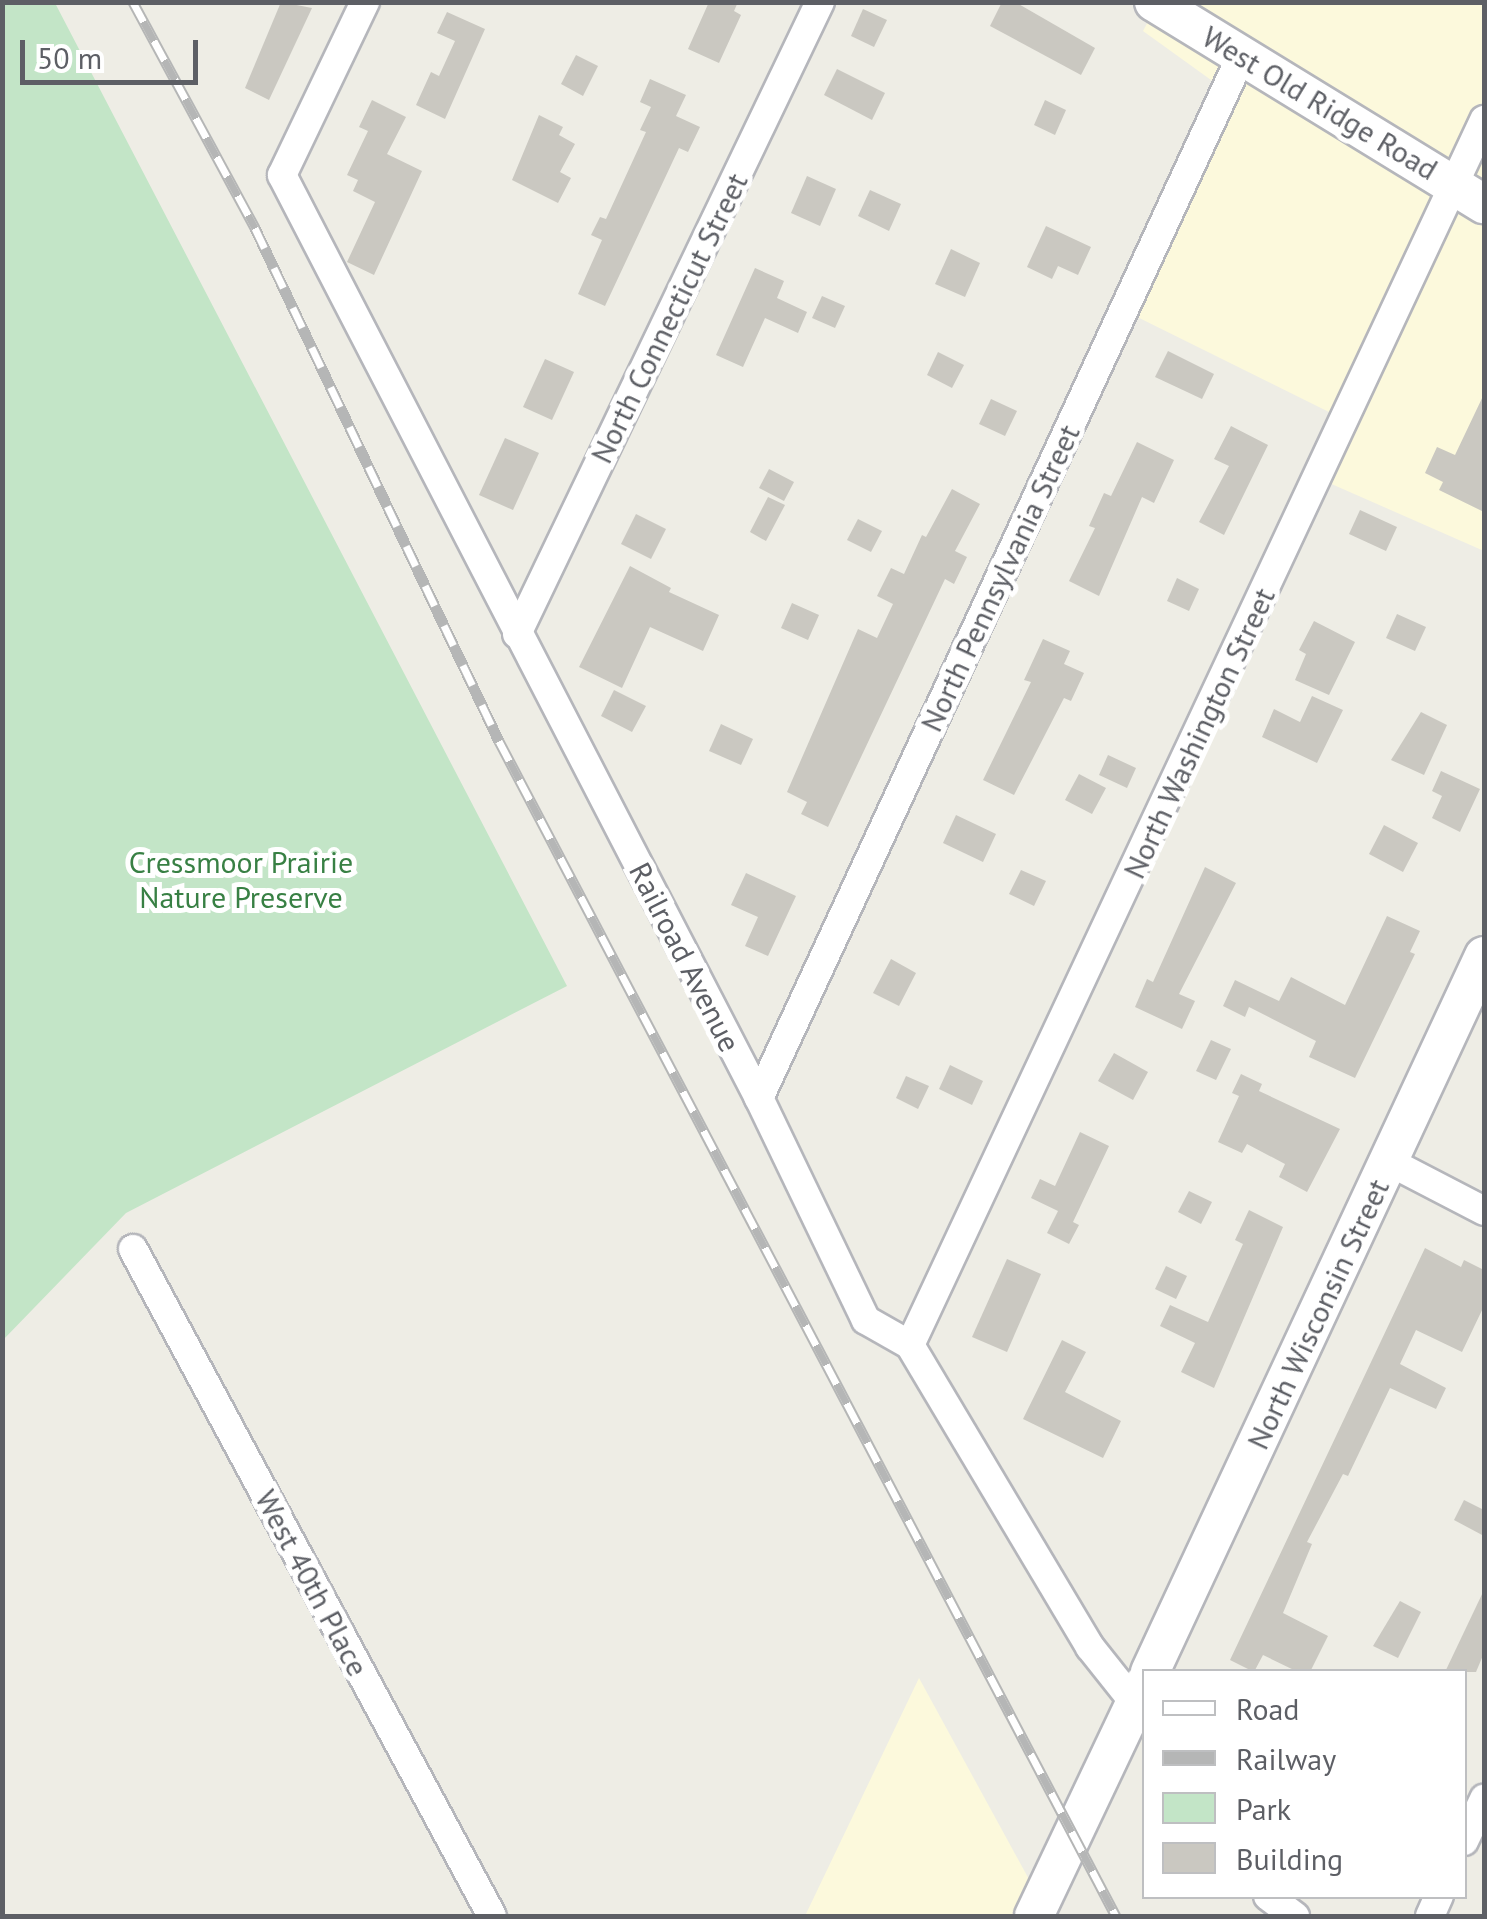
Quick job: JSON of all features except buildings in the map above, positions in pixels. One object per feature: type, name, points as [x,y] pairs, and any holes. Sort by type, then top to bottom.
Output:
[{"type":"street","name":"Railroad Avenue","points":[[365,2],[282,176],[758,1098],[866,1320],[910,1345],[1090,1647],[1142,1691]]},
{"type":"street","name":"North Connecticut Street","points":[[517,634],[820,2]]},
{"type":"street","name":"West Old Ridge Road","points":[[1154,2],[1484,204]]},
{"type":"street","name":"North Pennsylvania Street","points":[[758,1098],[1241,57]]},
{"type":"street","name":"North Washington Street","points":[[910,1345],[1328,460],[1484,120]]},
{"type":"street","name":"North Wisconsin Street","points":[[1155,1669],[1484,956]]},
{"type":"street","points":[[1390,1162],[1484,1211]]},
{"type":"street","name":"West 40th Place","points":[[133,1250],[492,1916]]},
{"type":"street","name":"North Wisconsin Street","points":[[1034,1916],[1142,1697]]},
{"type":"street","points":[[1467,1835],[1484,1798]]},
{"type":"street","points":[[1272,1899],[1295,1916]]},
{"type":"shaded area","points":[[1158,3],[1484,3],[1484,551],[1311,475],[1335,415],[1111,304],[1218,85],[1143,31]]},
{"type":"shaded area","points":[[919,1678],[1049,1916],[805,1916]]},
{"type":"green space","name":"Cressmoor Prairie Nature Preserve","points":[[2,3],[55,3],[567,986],[126,1213],[3,1340]]},
{"type":"railway","points":[[133,2],[255,228],[499,741],[1116,1916]]}]
